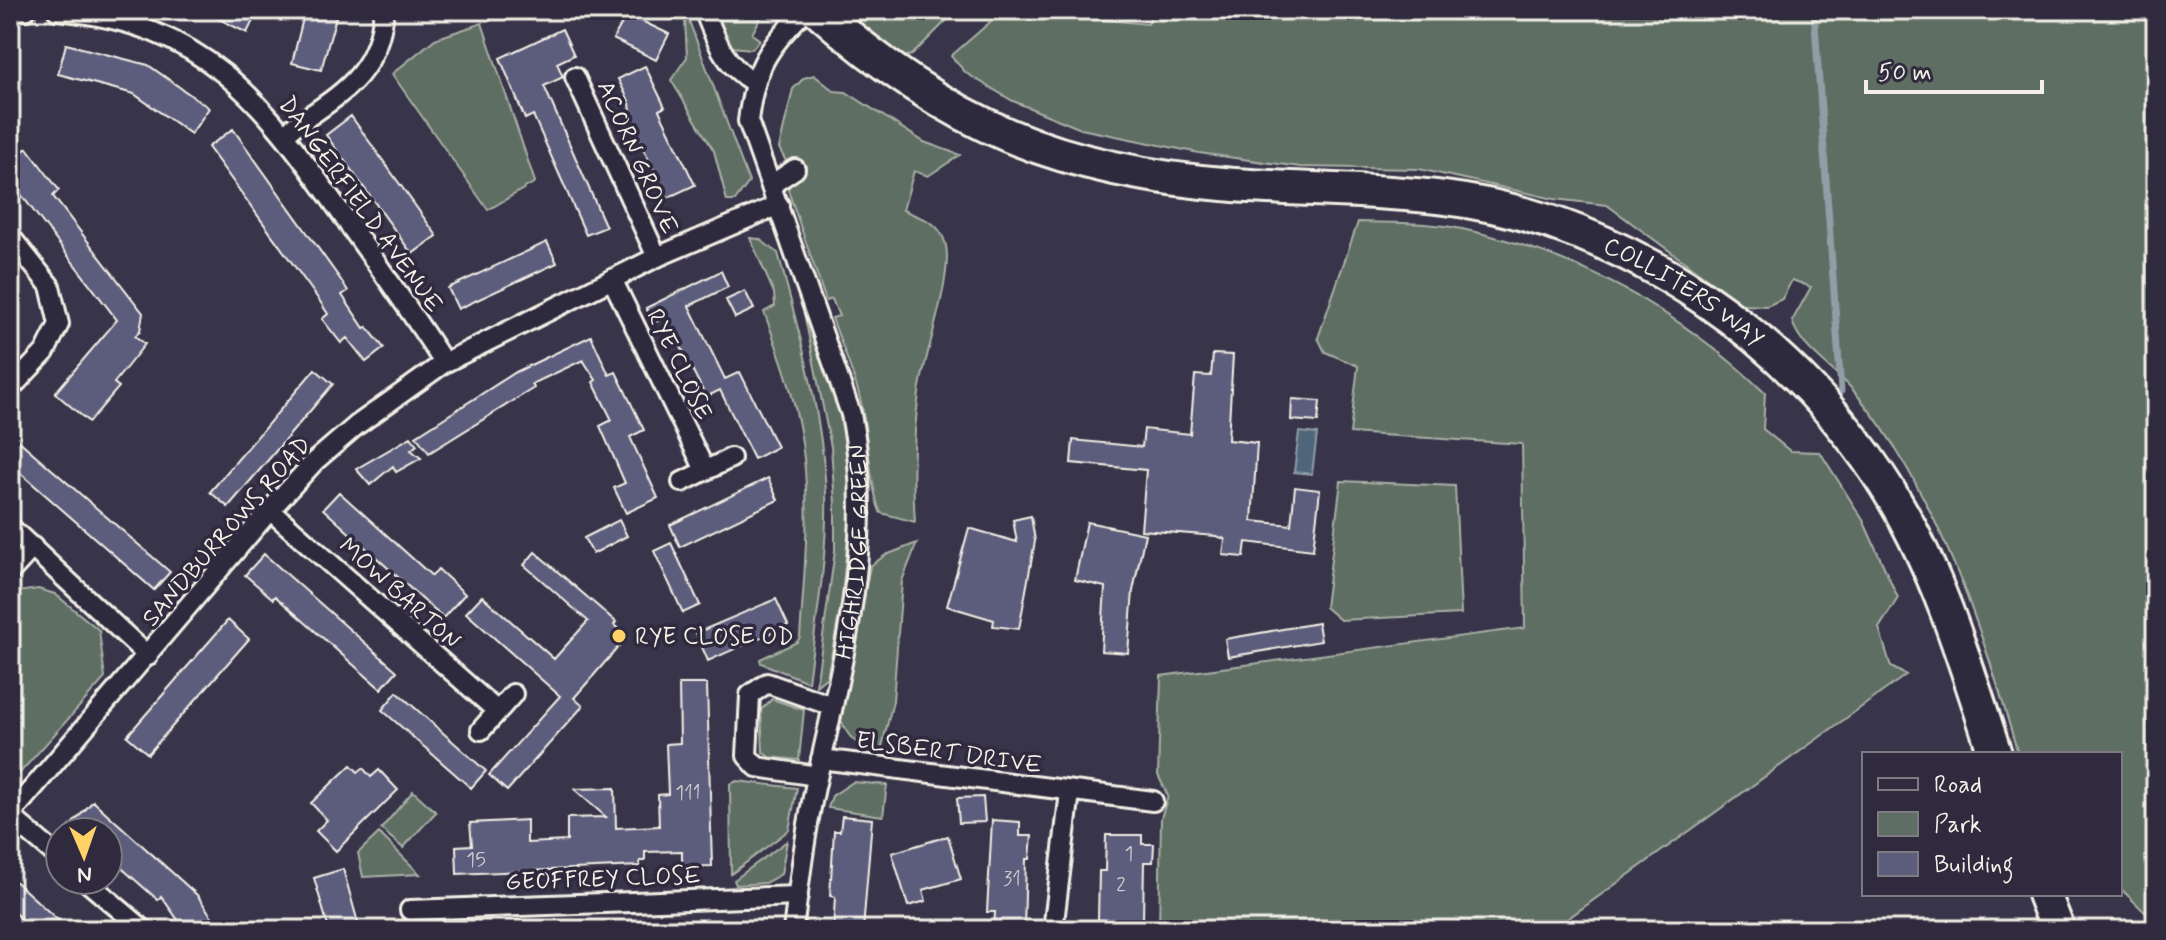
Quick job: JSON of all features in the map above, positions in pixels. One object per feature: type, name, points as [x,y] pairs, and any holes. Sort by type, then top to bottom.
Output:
[{"type":"highway","name":"COLLITERS WAY","points":[[818,10],[901,79],[945,107],[1002,135],[1061,157],[1131,172],[1237,185],[1420,195],[1518,212],[1623,252],[1711,304],[1820,398],[1895,501],[1935,583],[1994,752]]},
{"type":"highway","points":[[2045,896],[2058,930]]},
{"type":"street","points":[[10,11],[26,10]]},
{"type":"street","name":"DANGERFIELD AVENUE","points":[[57,10],[125,22],[196,52],[225,71],[285,133],[444,363]]},
{"type":"street","points":[[285,133],[362,75],[375,56],[384,10]]},
{"type":"street","points":[[704,10],[723,56],[738,73],[753,82]]},
{"type":"street","name":"HIGHRIDGE GREEN","points":[[793,930],[819,768],[849,627],[863,502],[861,461],[851,414],[748,121],[753,82],[775,42],[805,10]]},
{"type":"street","name":"ACORN GROVE","points":[[575,77],[657,257]]},
{"type":"street","points":[[771,185],[795,169]]},
{"type":"street","name":"SANDBURROWS ROAD","points":[[10,816],[270,510],[315,461],[357,425],[444,363],[657,257],[779,205]]},
{"type":"street","points":[[10,236],[50,286],[59,324],[45,352],[10,389]]},
{"type":"street","name":"RYE CLOSE","points":[[612,279],[705,470]]},
{"type":"street","points":[[682,482],[731,458]]},
{"type":"street","name":"MOW BARTON","points":[[270,510],[497,711]]},
{"type":"street","points":[[10,527],[148,656]]},
{"type":"street","points":[[10,572],[33,547]]},
{"type":"street","name":"ELSBERT DRIVE","points":[[832,706],[767,683],[750,695],[747,756],[751,763],[757,767],[819,768],[1153,801]]},
{"type":"street","points":[[481,730],[513,694]]},
{"type":"street","name":"ELSBERT DRIVE","points":[[1053,930],[1070,792]]},
{"type":"street","points":[[10,816],[44,845]]},
{"type":"street","points":[[104,896],[144,930]]},
{"type":"street","name":"GEOFFREY CLOSE","points":[[410,910],[798,896]]},
{"type":"green space","points":[[713,10],[760,10],[760,19],[752,34],[760,40],[752,49],[731,47]]},
{"type":"green space","points":[[841,10],[957,10],[912,55],[898,58]]},
{"type":"green space","points":[[1004,10],[1148,24],[1153,10],[2156,10],[2156,923],[2122,890],[2122,752],[2017,752],[1980,633],[1933,516],[1887,436],[1862,402],[1802,341],[1796,331],[1792,321],[1811,287],[1792,280],[1782,299],[1767,306],[1743,305],[1607,205],[1554,199],[1419,169],[1300,167],[1199,153],[1081,129],[1013,101],[966,73],[951,56]]},
{"type":"green space","points":[[688,18],[749,182],[735,201],[727,201],[714,151],[671,80],[687,57],[685,20]]},
{"type":"green space","points":[[482,23],[535,182],[488,210],[392,74],[435,39]]},
{"type":"green space","points":[[814,75],[834,91],[846,92],[924,142],[960,155],[928,176],[914,171],[903,210],[938,229],[945,242],[947,256],[917,409],[915,522],[881,513],[872,478],[861,402],[832,318],[839,316],[832,299],[826,301],[788,190],[803,171],[797,159],[788,165],[779,148],[793,89],[804,78]]},
{"type":"green space","points":[[1358,222],[1410,223],[1462,229],[1546,253],[1586,270],[1663,312],[1733,364],[1765,393],[1763,429],[1790,451],[1820,452],[1863,520],[1898,598],[1879,628],[1891,667],[1906,675],[1552,930],[1159,930],[1161,818],[1168,796],[1158,775],[1161,676],[1525,628],[1522,444],[1350,433],[1358,366],[1325,352],[1318,338]]},
{"type":"green space","points":[[750,238],[759,239],[778,253],[820,432],[826,493],[825,540],[808,682],[761,663],[760,659],[797,642],[800,637],[806,503],[798,421],[764,312],[775,306],[774,293]]},
{"type":"green space","points":[[800,293],[841,419],[852,495],[841,605],[827,677],[816,686],[835,551],[835,504],[831,447]]},
{"type":"green space","points":[[1341,481],[1455,486],[1461,614],[1340,620],[1325,607]]},
{"type":"green space","points":[[917,543],[902,581],[893,701],[881,751],[874,750],[852,738],[841,720],[870,566],[886,555]]},
{"type":"green space","points":[[38,589],[55,594],[99,630],[105,678],[10,784],[10,593]]},
{"type":"green space","points":[[772,699],[804,710],[799,760],[769,757],[763,752],[761,710]]},
{"type":"green space","points":[[737,781],[797,788],[789,830],[731,874],[730,784]]},
{"type":"green space","points":[[853,782],[887,785],[883,816],[828,808],[832,796]]},
{"type":"green space","points":[[413,791],[436,812],[403,848],[381,829]]},
{"type":"green space","points":[[379,833],[420,874],[363,877],[358,853]]},
{"type":"green space","points":[[787,841],[781,874],[765,883],[736,885],[734,880]]},
{"type":"water","points":[[1299,432],[1317,434],[1312,474],[1294,472]]},
{"type":"building","points":[[201,10],[258,10],[247,33]]},
{"type":"building","points":[[305,10],[338,10],[321,70],[292,63]]},
{"type":"building","points":[[627,14],[669,34],[656,60],[613,39]]},
{"type":"building","points":[[562,29],[574,55],[557,63],[563,77],[544,86],[606,227],[586,235],[533,115],[525,119],[500,58]]},
{"type":"building","points":[[66,44],[148,65],[209,108],[191,134],[134,94],[58,74]]},
{"type":"building","points":[[645,66],[665,107],[659,110],[695,185],[667,198],[627,115],[631,113],[630,103],[618,79]]},
{"type":"building","points":[[351,116],[437,236],[412,254],[326,135]]},
{"type":"building","points":[[233,129],[343,283],[348,291],[342,295],[364,328],[367,327],[384,348],[366,362],[347,338],[341,343],[322,319],[328,314],[319,300],[208,147]]},
{"type":"building","points":[[27,148],[59,190],[53,196],[143,313],[140,331],[135,336],[145,344],[114,383],[119,387],[89,422],[55,393],[117,320],[10,180],[10,161]]},
{"type":"building","points":[[547,242],[557,263],[458,309],[448,288]]},
{"type":"building","points":[[721,271],[728,287],[689,306],[725,379],[740,372],[777,447],[754,459],[720,390],[706,397],[666,317],[654,323],[646,308]]},
{"type":"building","points":[[745,291],[754,309],[735,318],[726,300]]},
{"type":"building","points":[[591,336],[609,375],[616,372],[644,430],[630,437],[658,498],[626,513],[614,488],[625,483],[600,426],[612,420],[593,382],[596,380],[583,360],[532,384],[534,388],[429,453],[416,436],[516,372]]},
{"type":"building","points":[[1213,354],[1233,355],[1228,440],[1257,443],[1252,521],[1291,525],[1295,487],[1320,490],[1313,550],[1246,542],[1244,557],[1223,555],[1225,539],[1216,536],[1141,530],[1146,470],[1071,463],[1073,440],[1142,447],[1144,429],[1190,434],[1195,375],[1211,376]]},
{"type":"building","points":[[315,369],[333,384],[228,507],[210,492]]},
{"type":"building","points":[[1292,399],[1320,401],[1318,422],[1291,420]]},
{"type":"building","points":[[10,433],[170,572],[154,590],[10,464]]},
{"type":"building","points":[[411,437],[417,445],[411,450],[421,458],[396,472],[393,466],[370,485],[356,469]]},
{"type":"building","points":[[768,478],[778,500],[680,547],[670,525]]},
{"type":"building","points":[[339,492],[432,576],[438,569],[465,594],[443,618],[323,509]]},
{"type":"building","points":[[1031,516],[1035,541],[1019,629],[993,626],[994,620],[947,606],[969,528],[1017,542],[1013,520]]},
{"type":"building","points":[[619,520],[627,536],[593,554],[584,538]]},
{"type":"building","points":[[1087,522],[1145,534],[1133,591],[1128,653],[1101,651],[1105,587],[1075,580]]},
{"type":"building","points":[[671,543],[700,605],[683,613],[654,551]]},
{"type":"building","points":[[535,552],[616,622],[614,625],[627,637],[574,698],[583,706],[507,791],[489,775],[560,696],[466,613],[482,596],[554,659],[588,621],[524,565]]},
{"type":"building","points":[[264,554],[397,671],[381,689],[275,596],[273,599],[245,575]]},
{"type":"building","points":[[776,599],[788,625],[708,661],[696,633]]},
{"type":"building","points":[[228,620],[249,639],[148,754],[127,736]]},
{"type":"building","points":[[1318,623],[1321,641],[1228,657],[1225,639]]},
{"type":"building","points":[[679,684],[707,684],[712,866],[682,867],[682,851],[645,852],[645,861],[640,861],[640,866],[457,874],[456,846],[472,845],[470,823],[527,820],[527,843],[567,841],[567,818],[606,817],[574,789],[615,788],[616,828],[659,826],[658,795],[668,794],[666,744],[680,743]]},
{"type":"building","points":[[397,692],[486,771],[471,788],[382,710]]},
{"type":"building","points":[[351,765],[358,772],[363,768],[371,777],[379,770],[398,790],[336,851],[316,831],[327,820],[311,803]]},
{"type":"building","points":[[983,797],[985,822],[959,823],[957,798]]},
{"type":"building","points":[[93,801],[110,816],[79,816]]},
{"type":"building","points":[[842,816],[872,819],[863,930],[833,930],[835,897],[830,896],[834,831],[840,831]]},
{"type":"building","points":[[992,820],[1020,822],[1020,836],[1032,836],[1030,859],[1026,859],[1024,930],[994,930],[995,912],[987,912]]},
{"type":"building","points":[[124,829],[197,895],[221,930],[185,930],[161,896],[158,900],[124,870]]},
{"type":"building","points":[[1106,835],[1142,835],[1142,844],[1154,844],[1153,862],[1144,862],[1143,921],[1098,920],[1099,871],[1105,871]]},
{"type":"building","points":[[948,836],[961,879],[923,890],[926,901],[908,906],[892,853]]},
{"type":"building","points":[[343,869],[360,930],[329,930],[314,878]]},
{"type":"building","points":[[10,877],[69,930],[34,930],[10,909]]},
{"type":"waterway","points":[[1814,10],[1841,391]]},
{"type":"place","name":"RYE CLOSE OD","points":[[619,636]]}]
